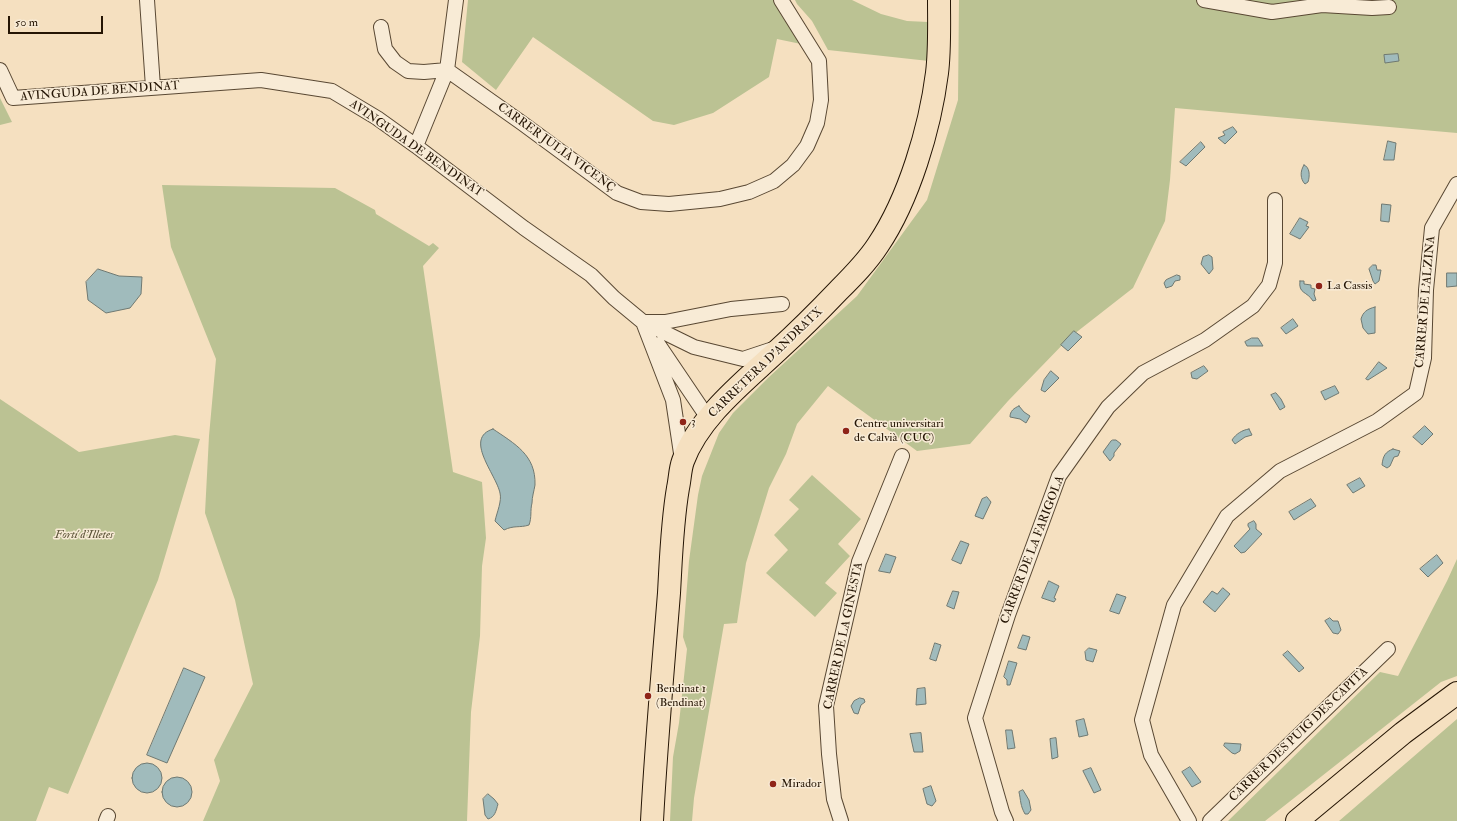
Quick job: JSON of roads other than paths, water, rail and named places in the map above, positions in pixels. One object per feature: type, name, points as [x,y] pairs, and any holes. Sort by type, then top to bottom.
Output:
[{"type":"main road","name":"CARRETERA D'ANDRATX","points":[[652,821],[656,747],[664,669],[672,542],[682,462],[693,441],[708,418],[861,268],[878,245],[892,220],[916,161],[933,96],[937,71],[939,0]]},
{"type":"main road","points":[[1297,821],[1403,733],[1457,693]]},
{"type":"street","points":[[147,0],[153,87]]},
{"type":"street","points":[[416,146],[447,70],[456,0]]},
{"type":"street","name":"CARRER JULIÀ VICENÇ","points":[[447,70],[617,193],[641,202],[669,204],[720,199],[749,192],[774,181],[793,165],[807,146],[817,123],[822,93],[819,61],[782,0]]},
{"type":"street","points":[[1204,0],[1230,3],[1272,12],[1322,5],[1372,8],[1389,7]]},
{"type":"street","points":[[381,27],[385,48],[395,62],[408,71],[424,72],[447,70]]},
{"type":"street","name":"AVINGUDA DE BENDINAT","points":[[0,70],[13,98],[261,80],[332,91],[377,118],[524,228],[591,275],[614,298],[643,322],[694,347],[744,359],[784,345]]},
{"type":"street","name":"CARRER DE L'ALZINA","points":[[1189,821],[1151,755],[1142,720],[1174,605],[1227,516],[1280,471],[1377,421],[1416,393],[1424,358],[1426,290],[1432,228],[1457,184]]},
{"type":"street","name":"CARRER DE LA FARIGOLA","points":[[1006,821],[1002,812],[975,718],[1008,615],[1059,476],[1108,406],[1143,373],[1205,340],[1253,306],[1269,285],[1275,263],[1275,200]]},
{"type":"street","points":[[643,322],[665,322],[732,309],[782,304]]},
{"type":"street","name":"AVINGUDA DE BENDINAT","points":[[643,322],[708,418]]},
{"type":"street","name":"AVINGUDA DE BENDINAT","points":[[643,322],[673,400],[682,462]]},
{"type":"street","name":"CARRER DE LA GINESTA","points":[[841,821],[834,799],[826,706],[859,562],[902,456]]},
{"type":"street","name":"CARRER DES PUIG DES CAPITÀ","points":[[1210,821],[1388,649]]},
{"type":"water","points":[[1398,54],[1399,61],[1385,63],[1384,55]]},
{"type":"water","points":[[1233,127],[1237,132],[1225,144],[1218,138],[1225,135],[1223,132]]},
{"type":"water","points":[[1388,141],[1396,143],[1394,160],[1384,160]]},
{"type":"water","points":[[1201,142],[1205,147],[1186,166],[1180,162]]},
{"type":"water","points":[[1304,165],[1308,170],[1309,175],[1308,182],[1305,184],[1301,175]]},
{"type":"water","points":[[1382,204],[1391,205],[1389,222],[1381,221]]},
{"type":"water","points":[[1300,218],[1308,222],[1306,226],[1309,227],[1300,239],[1290,234]]},
{"type":"water","points":[[1209,255],[1212,257],[1213,269],[1209,274],[1201,264],[1203,257]]},
{"type":"water","points":[[1373,265],[1376,265],[1377,270],[1381,270],[1379,281],[1375,284],[1369,269]]},
{"type":"water","points":[[98,269],[119,276],[142,277],[141,294],[130,308],[106,313],[88,300],[86,282]]},
{"type":"water","points":[[1447,273],[1457,273],[1457,286],[1447,287]]},
{"type":"water","points":[[1177,275],[1180,276],[1180,280],[1175,281],[1172,286],[1166,288],[1164,283],[1166,280]]},
{"type":"water","points":[[1300,281],[1304,281],[1304,284],[1311,285],[1311,288],[1315,289],[1314,294],[1316,300],[1313,301],[1300,288]]},
{"type":"water","points":[[1375,307],[1375,333],[1368,334],[1363,328],[1361,319],[1366,311]]},
{"type":"water","points":[[1293,319],[1298,326],[1286,334],[1281,328]]},
{"type":"water","points":[[1074,331],[1082,337],[1068,351],[1061,345]]},
{"type":"water","points":[[1252,338],[1258,338],[1263,346],[1247,346],[1245,342]]},
{"type":"water","points":[[1379,362],[1387,368],[1368,380],[1366,379]]},
{"type":"water","points":[[1204,366],[1208,371],[1197,379],[1192,378],[1191,373]]},
{"type":"water","points":[[1051,371],[1059,378],[1045,392],[1041,390],[1044,380]]},
{"type":"water","points":[[1335,386],[1339,393],[1325,400],[1321,392]]},
{"type":"water","points":[[1276,393],[1285,407],[1280,410],[1271,395]]},
{"type":"water","points":[[1019,406],[1030,416],[1026,423],[1020,419],[1010,417],[1013,410]]},
{"type":"water","points":[[1425,426],[1433,434],[1422,445],[1413,437]]},
{"type":"water","points":[[493,429],[523,451],[532,466],[535,485],[529,525],[504,530],[495,521],[500,503],[500,493],[481,448],[481,440],[485,434]]},
{"type":"water","points":[[1249,429],[1252,435],[1245,437],[1235,444],[1232,440],[1235,436],[1242,431]]},
{"type":"water","points":[[1113,440],[1116,440],[1121,444],[1110,461],[1103,452]]},
{"type":"water","points":[[1393,449],[1400,451],[1398,456],[1394,457],[1390,466],[1387,468],[1382,465],[1383,459],[1386,453]]},
{"type":"water","points":[[1360,478],[1365,486],[1353,493],[1347,485]]},
{"type":"water","points":[[987,497],[991,502],[983,519],[975,516],[982,499]]},
{"type":"water","points":[[1311,499],[1316,506],[1294,520],[1289,512]]},
{"type":"water","points":[[1254,521],[1256,524],[1256,529],[1262,534],[1245,552],[1241,553],[1234,546],[1250,529],[1248,524]]},
{"type":"water","points":[[961,541],[969,544],[961,564],[952,560]]},
{"type":"water","points":[[886,554],[896,557],[890,573],[879,571]]},
{"type":"water","points":[[1437,555],[1443,563],[1428,577],[1420,569]]},
{"type":"water","points":[[1049,581],[1059,586],[1054,602],[1042,598]]},
{"type":"water","points":[[1223,588],[1230,594],[1215,612],[1203,602],[1212,591],[1217,594]]},
{"type":"water","points":[[953,591],[959,592],[954,609],[947,606]]},
{"type":"water","points":[[1117,594],[1126,597],[1119,614],[1110,611]]},
{"type":"water","points":[[1330,618],[1333,621],[1338,621],[1341,630],[1338,634],[1333,633],[1325,621]]},
{"type":"water","points":[[1023,635],[1030,637],[1026,650],[1018,648]]},
{"type":"water","points":[[935,643],[941,645],[936,661],[930,659]]},
{"type":"water","points":[[1089,648],[1097,650],[1093,662],[1086,660],[1085,652]]},
{"type":"water","points":[[1288,651],[1304,668],[1299,672],[1283,655]]},
{"type":"water","points":[[1009,661],[1017,663],[1010,685],[1007,685],[1007,680],[1004,677]]},
{"type":"water","points":[[184,668],[205,677],[167,763],[147,755]]},
{"type":"water","points":[[925,688],[926,704],[916,705],[917,689]]},
{"type":"water","points":[[860,698],[864,699],[865,702],[861,705],[858,714],[854,713],[851,706],[854,701]]},
{"type":"water","points":[[1084,719],[1088,735],[1079,737],[1076,721]]},
{"type":"water","points":[[1006,730],[1012,730],[1015,748],[1008,749]]},
{"type":"water","points":[[921,733],[923,752],[914,752],[910,734]]},
{"type":"water","points":[[1056,738],[1058,757],[1052,759],[1050,739]]},
{"type":"water","points":[[1225,743],[1241,744],[1240,751],[1235,754],[1232,753],[1224,746]]},
{"type":"water","points":[[147,763],[158,767],[162,778],[158,789],[147,793],[136,789],[132,778],[136,767]]},
{"type":"water","points":[[1190,767],[1201,782],[1192,787],[1182,772]]},
{"type":"water","points":[[1091,768],[1101,790],[1094,793],[1083,771]]},
{"type":"water","points":[[177,777],[188,781],[192,792],[188,803],[177,807],[166,803],[162,792],[166,781]]},
{"type":"water","points":[[931,786],[936,801],[932,806],[927,804],[923,789]]},
{"type":"water","points":[[1023,790],[1029,800],[1031,810],[1028,814],[1025,814],[1022,808],[1019,792]]},
{"type":"water","points":[[488,794],[498,804],[494,815],[488,819],[485,815],[483,799]]},
{"type":"place","name":"La Cassis","points":[[1319,286]]},
{"type":"place","name":"3","points":[[683,422]]},
{"type":"place","name":"Centre universitari de Calvià (CUC)","points":[[846,431]]},
{"type":"place","name":"Bendinat 1 (Bendinat)","points":[[648,696]]},
{"type":"place","name":"Mirador","points":[[773,784]]},
{"type":"park label","name":"Fortí d'Illetes","points":[[84,535]]}]
